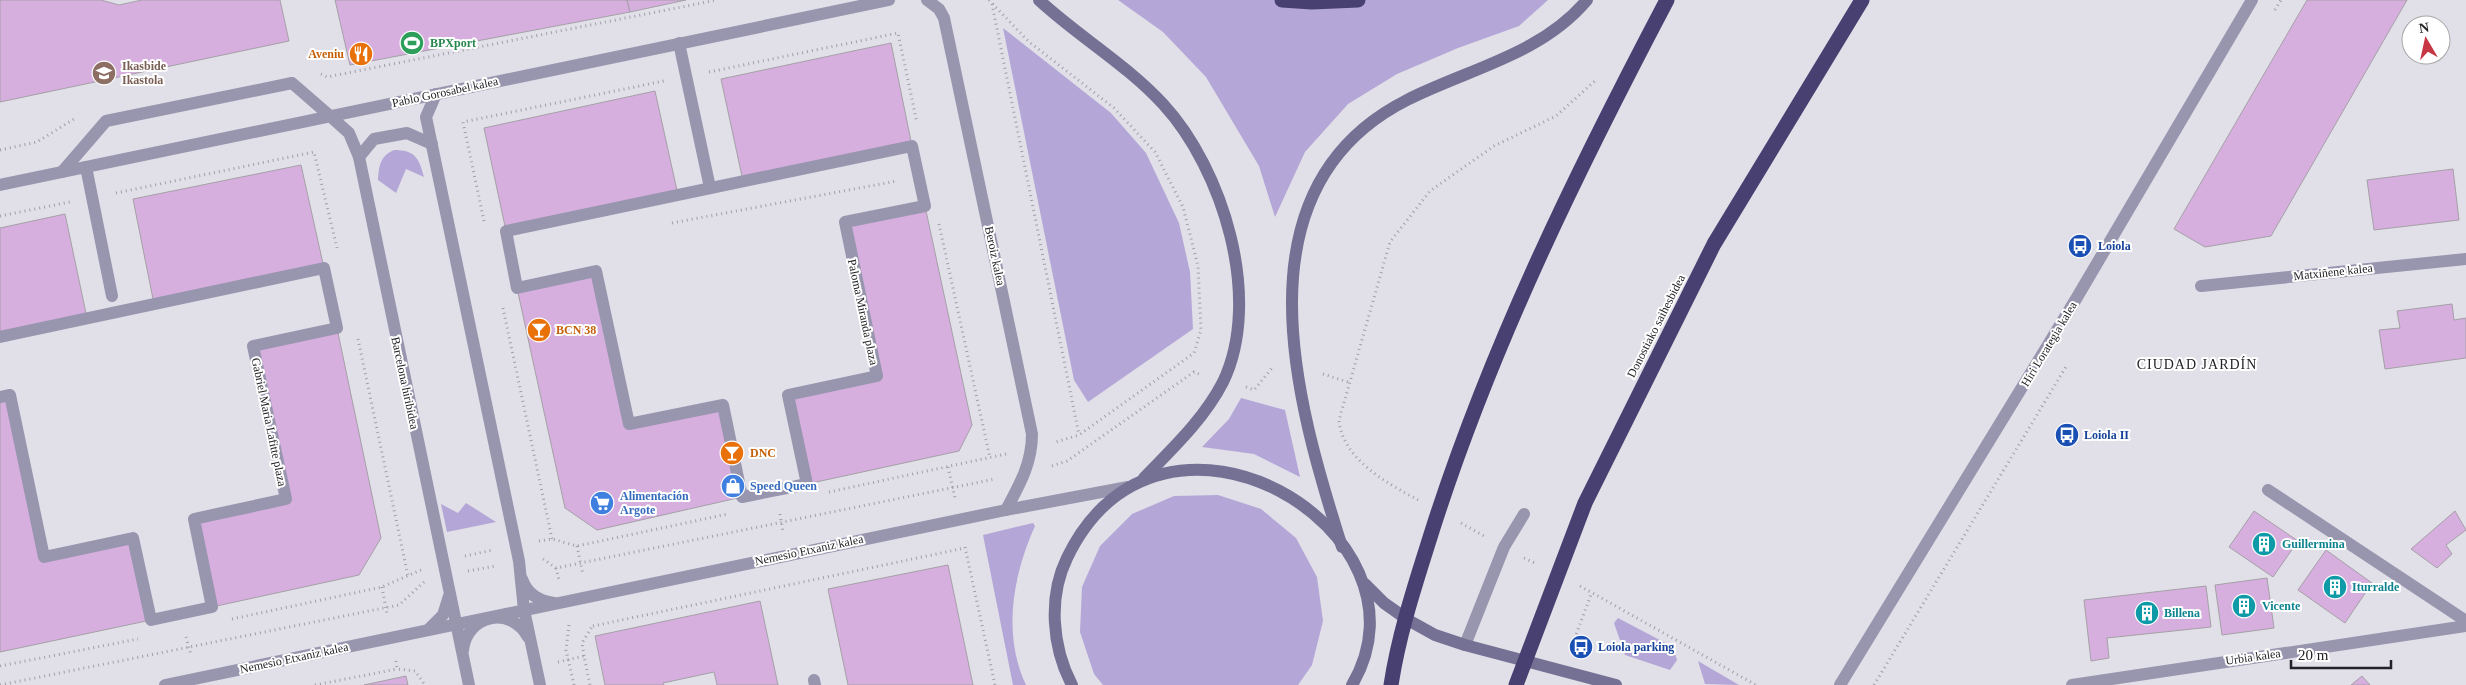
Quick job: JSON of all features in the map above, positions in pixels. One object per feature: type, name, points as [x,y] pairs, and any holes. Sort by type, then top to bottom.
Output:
[{"type":"highway","points":[[1282,0],[1312,2],[1358,0]]},
{"type":"highway","points":[[1390,685],[1425,555],[1455,460],[1492,366],[1544,244],[1667,0]]},
{"type":"highway","name":"Donostiako saihesbidea","points":[[1516,685],[1585,503],[1709,253],[1862,0]]},
{"type":"street","name":"Pablo Gorosabel kalea","points":[[0,185],[889,0]]},
{"type":"street","points":[[1039,0],[1062,21],[1141,82],[1175,120],[1203,163],[1218,193],[1228,227],[1235,262],[1238,296],[1237,331],[1233,354],[1223,381],[1203,415],[1143,479]]},
{"type":"street","points":[[1342,547],[1306,424],[1295,365],[1292,307],[1295,256],[1308,206],[1331,162],[1362,128],[1399,105],[1503,60],[1536,42],[1575,14],[1587,0]]},
{"type":"street","name":"Hiri Lorategia kalea","points":[[1840,685],[2076,299],[2252,0]]},
{"type":"street","name":"Beroiz kalea","points":[[929,1],[944,18],[1032,434],[1032,449],[1026,472],[1006,510]]},
{"type":"street","points":[[679,44],[709,183]]},
{"type":"street","name":"Barcelona hiribidea","points":[[62,172],[106,121],[292,83],[349,133],[359,157],[469,685]]},
{"type":"street","points":[[436,94],[426,117],[515,546],[524,610],[540,685]]},
{"type":"street","points":[[359,157],[374,139],[407,133],[432,144]]},
{"type":"street","name":"Paloma Miranda plaza","points":[[912,146],[919,177],[925,206],[845,222],[877,376],[788,395],[807,484],[742,497],[723,405],[628,424],[596,271],[517,288],[506,231],[912,146]]},
{"type":"street","points":[[86,167],[112,296]]},
{"type":"street","name":"Matxiñene kalea","points":[[2201,286],[2466,259]]},
{"type":"street","name":"Gabriel Maria Lafitte plaza","points":[[0,336],[324,268],[337,328],[253,346],[286,499],[194,519],[212,606],[151,620],[133,538],[44,557],[10,395],[0,397]]},
{"type":"street","points":[[1072,685],[1062,667],[1056,636],[1055,605],[1061,571],[1072,548],[1105,504],[1128,487],[1143,479],[1170,472],[1194,469],[1225,472],[1258,480],[1282,492],[1320,519],[1342,547],[1364,582],[1384,603],[1408,620],[1436,635],[1465,645],[1616,685]]},
{"type":"street","name":"Nemesio Etxaniz kalea","points":[[165,685],[1006,510],[1128,487]]},
{"type":"street","points":[[2268,490],[2466,620]]},
{"type":"street","points":[[1465,645],[1504,547],[1524,514]]},
{"type":"street","points":[[519,568],[523,583],[535,597],[553,603],[563,602]]},
{"type":"street","points":[[1352,685],[1362,668],[1371,634],[1370,604],[1364,582]]},
{"type":"street","name":"Nemesio Etxaniz kalea","points":[[422,631],[438,622],[444,615],[449,598],[448,589]]},
{"type":"street","name":"Nemesio Etxaniz kalea","points":[[490,617],[499,616],[516,622],[523,628],[531,644]]},
{"type":"street","name":"Barcelona hiribidea","points":[[464,658],[463,649],[468,632],[482,620],[490,617]]},
{"type":"street","name":"Urbia kalea","points":[[2072,685],[2466,626]]},
{"type":"path","points":[[319,73],[327,77],[717,0]]},
{"type":"path","points":[[990,2],[1079,435]]},
{"type":"path","points":[[825,493],[1032,449],[1079,435],[1194,353],[1201,330],[1198,266],[1183,206],[1155,152],[1114,108],[1028,41],[990,2]]},
{"type":"path","points":[[486,228],[463,122],[898,33],[918,128]]},
{"type":"path","points":[[0,150],[37,142],[76,118]]},
{"type":"path","points":[[666,224],[919,177]]},
{"type":"path","points":[[937,214],[990,458]]},
{"type":"path","points":[[502,306],[552,539]]},
{"type":"path","points":[[0,685],[399,604],[427,579],[519,568],[541,557],[556,568],[1026,472],[1066,461],[1194,372],[1254,390],[1279,360],[1351,383]]},
{"type":"path","points":[[1874,685],[2067,364]]},
{"type":"path","points":[[948,467],[957,506]]},
{"type":"path","points":[[222,622],[382,588],[442,561],[552,539],[577,546],[730,514]]},
{"type":"path","points":[[964,541],[995,685]]},
{"type":"path","points":[[577,546],[584,583]]},
{"type":"path","points":[[593,626],[965,548]]},
{"type":"path","points":[[382,588],[387,616]]},
{"type":"path","points":[[1564,670],[1592,592]]},
{"type":"path","points":[[590,685],[582,643],[593,626],[592,619]]},
{"type":"path","points":[[0,666],[146,637]]},
{"type":"path","points":[[394,653],[397,669]]},
{"type":"path","points":[[552,663],[584,656]]},
{"type":"path","points":[[315,685],[397,669],[415,671],[425,685]]},
{"type":"shaded area","points":[[1118,0],[1548,0],[1519,26],[1458,48],[1397,74],[1348,104],[1305,152],[1275,217],[1259,166],[1206,77],[1163,32]]},
{"type":"shaded area","points":[[1003,28],[1111,113],[1146,153],[1179,223],[1190,272],[1193,329],[1088,402],[1074,380]]},
{"type":"shaded area","points":[[394,150],[401,150],[415,156],[424,177],[406,169],[396,193],[378,180],[383,158]]},
{"type":"shaded area","points":[[1241,398],[1285,410],[1300,477],[1254,454],[1202,447],[1229,419]]},
{"type":"shaded area","points":[[1218,495],[1261,509],[1296,538],[1317,577],[1323,621],[1312,665],[1298,685],[1103,685],[1094,674],[1080,632],[1082,587],[1100,546],[1132,514],[1174,496]]},
{"type":"shaded area","points":[[466,503],[496,522],[447,532],[441,504],[458,513]]},
{"type":"shaded area","points":[[1033,523],[1035,526],[1027,545],[1016,584],[1012,625],[1014,646],[1026,685],[1013,685],[983,535]]},
{"type":"shaded area","points":[[1618,618],[1673,647],[1677,660],[1670,670],[1625,655],[1614,623]]},
{"type":"shaded area","points":[[1698,661],[1739,685],[1705,684]]},
{"type":"building","name":"Ikasbide Ikastola","points":[[0,0],[101,0],[119,5],[142,0],[280,0],[289,41],[0,102]]},
{"type":"building","points":[[335,0],[627,0],[630,12],[350,65]]},
{"type":"building","points":[[627,0],[686,0],[630,12]]},
{"type":"building","points":[[2307,0],[2407,0],[2271,236],[2205,247],[2174,229]]},
{"type":"building","points":[[891,43],[912,146],[743,181],[721,79]]},
{"type":"building","points":[[655,91],[678,195],[506,231],[484,128]]},
{"type":"building","points":[[301,165],[324,268],[154,304],[133,199]]},
{"type":"building","points":[[2453,169],[2459,220],[2374,230],[2367,180]]},
{"type":"building","points":[[925,206],[972,425],[959,451],[807,484],[788,395],[877,376],[845,222]]},
{"type":"building","points":[[65,214],[87,318],[0,337],[0,228]]},
{"type":"building","points":[[596,271],[629,424],[723,405],[742,497],[597,530],[565,508],[517,288]]},
{"type":"building","points":[[2452,304],[2454,320],[2466,318],[2466,358],[2385,369],[2379,330],[2400,328],[2397,311]]},
{"type":"building","points":[[337,328],[381,538],[359,575],[212,607],[194,519],[286,499],[253,346]]},
{"type":"building","points":[[10,395],[44,557],[133,538],[151,620],[0,652],[0,397]]},
{"type":"building","name":"Guillermina","points":[[2254,511],[2298,541],[2273,577],[2229,547]]},
{"type":"building","points":[[2455,511],[2466,530],[2446,545],[2452,554],[2437,568],[2411,549]]},
{"type":"building","name":"Iturralde","points":[[2326,550],[2372,583],[2345,623],[2298,590]]},
{"type":"building","points":[[948,565],[973,685],[848,685],[828,589]]},
{"type":"building","name":"Vicente","points":[[2267,578],[2274,628],[2222,635],[2215,585]]},
{"type":"building","name":"Billena","points":[[2206,586],[2211,627],[2107,638],[2109,658],[2091,661],[2084,600]]},
{"type":"building","points":[[760,601],[778,685],[717,685],[714,672],[663,683],[664,685],[605,685],[595,636]]},
{"type":"building","points":[[406,676],[408,685],[364,685]]},
{"type":"building","points":[[2362,676],[2370,685],[2351,685]]},
{"type":"place","name":"BPXport","points":[[412,43]]},
{"type":"place","name":"Aveniu","points":[[361,54]]},
{"type":"place","name":"Ikasbide Ikastola","points":[[104,73]]},
{"type":"place","name":"Loiola","points":[[2080,246]]},
{"type":"place","name":"BCN 38","points":[[539,330]]},
{"type":"place","name":"Loiola II","points":[[2067,435]]},
{"type":"place","name":"DNC","points":[[732,453]]},
{"type":"place","name":"Speed Queen","points":[[733,486]]},
{"type":"place","name":"Alimentación Argote","points":[[602,503]]},
{"type":"place","name":"Guillermina","points":[[2264,544]]},
{"type":"place","name":"Iturralde","points":[[2335,587]]},
{"type":"place","name":"Vicente","points":[[2244,606]]},
{"type":"place","name":"Billena","points":[[2147,613]]},
{"type":"place","name":"Loiola parking","points":[[1581,647]]},
{"type":"district","name":"CIUDAD JARDÍN","points":[[2197,364]]}]
